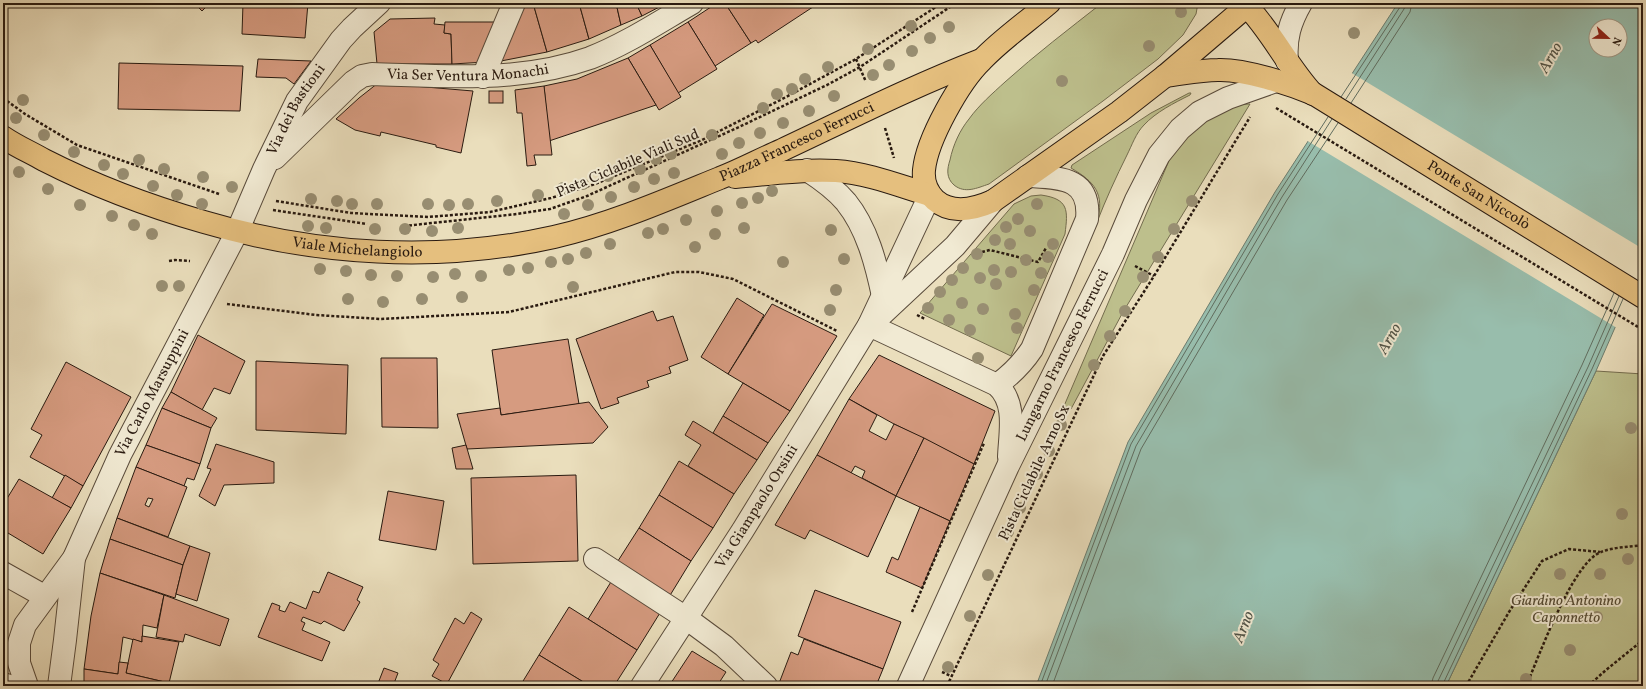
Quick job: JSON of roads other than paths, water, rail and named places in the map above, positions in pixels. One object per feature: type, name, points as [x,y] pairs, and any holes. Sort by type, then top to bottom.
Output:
[{"type":"main road","name":"Piazza Francesco Ferrucci","points":[[1049,3],[981,60],[965,81],[946,112],[929,148],[924,177],[926,187],[930,195],[937,202],[959,209],[978,207],[993,201],[1119,112],[1165,76],[1247,4],[1286,75]]},
{"type":"main road","name":"Piazza Francesco Ferrucci","points":[[720,178],[938,77],[981,60]]},
{"type":"main road","points":[[1165,76],[1219,70],[1286,75]]},
{"type":"main road","name":"Ponte San Niccolò","points":[[1286,75],[1314,94],[1643,297]]},
{"type":"main road","name":"Viale Michelangiolo","points":[[3,137],[74,175],[146,205],[237,232],[293,244],[338,250],[423,252],[476,249],[553,237],[592,227],[624,216],[720,178]]},
{"type":"main road","name":"Piazza Francesco Ferrucci","points":[[720,178],[807,170],[850,173],[930,195]]},
{"type":"street","name":"Via dei Bastioni","points":[[237,232],[289,116],[312,78],[352,28],[379,3]]},
{"type":"street","points":[[483,78],[514,3]]},
{"type":"street","name":"Via Ser Ventura Monachi","points":[[264,169],[353,82],[362,76],[372,74],[483,78],[521,74],[550,68],[590,58],[625,41],[692,3]]},
{"type":"street","points":[[1286,75],[1286,43],[1290,24],[1301,3]]},
{"type":"street","name":"Lungarno Francesco Ferrucci","points":[[908,686],[1008,466],[1113,254],[1136,200],[1159,155],[1180,129],[1200,112],[1228,98],[1286,75]]},
{"type":"street","points":[[807,170],[838,194],[852,211],[871,249],[883,296]]},
{"type":"street","points":[[998,385],[1023,363],[1032,349],[1086,219],[1088,205],[1084,194],[1077,186],[1060,178],[1028,176]]},
{"type":"street","points":[[930,195],[869,325],[998,385],[1006,393],[1010,405],[1011,420],[1008,466]]},
{"type":"street","name":"Piazza Francesco Ferrucci","points":[[869,325],[954,246],[993,201]]},
{"type":"street","name":"Via Carlo Marsuppini","points":[[27,686],[18,663],[19,643],[25,625],[44,596],[74,558],[120,455],[237,232]]},
{"type":"street","name":"Via Giampaolo Orsini","points":[[642,686],[743,530],[869,325]]},
{"type":"street","name":"Via Carlo Marsuppini","points":[[59,686],[66,640],[74,558]]},
{"type":"street","points":[[595,559],[686,618],[724,646],[766,686]]},
{"type":"street","points":[[3,573],[44,596]]},
{"type":"street","points":[[3,684],[10,686]]},
{"type":"water","name":"Arno","points":[[1398,3],[1643,3],[1643,269],[1635,282],[1596,371],[1446,686],[1036,686],[1128,442],[1275,192]]},
{"type":"park label","name":"Giardino Antonino Caponnetto","points":[[1566,610]]}]
